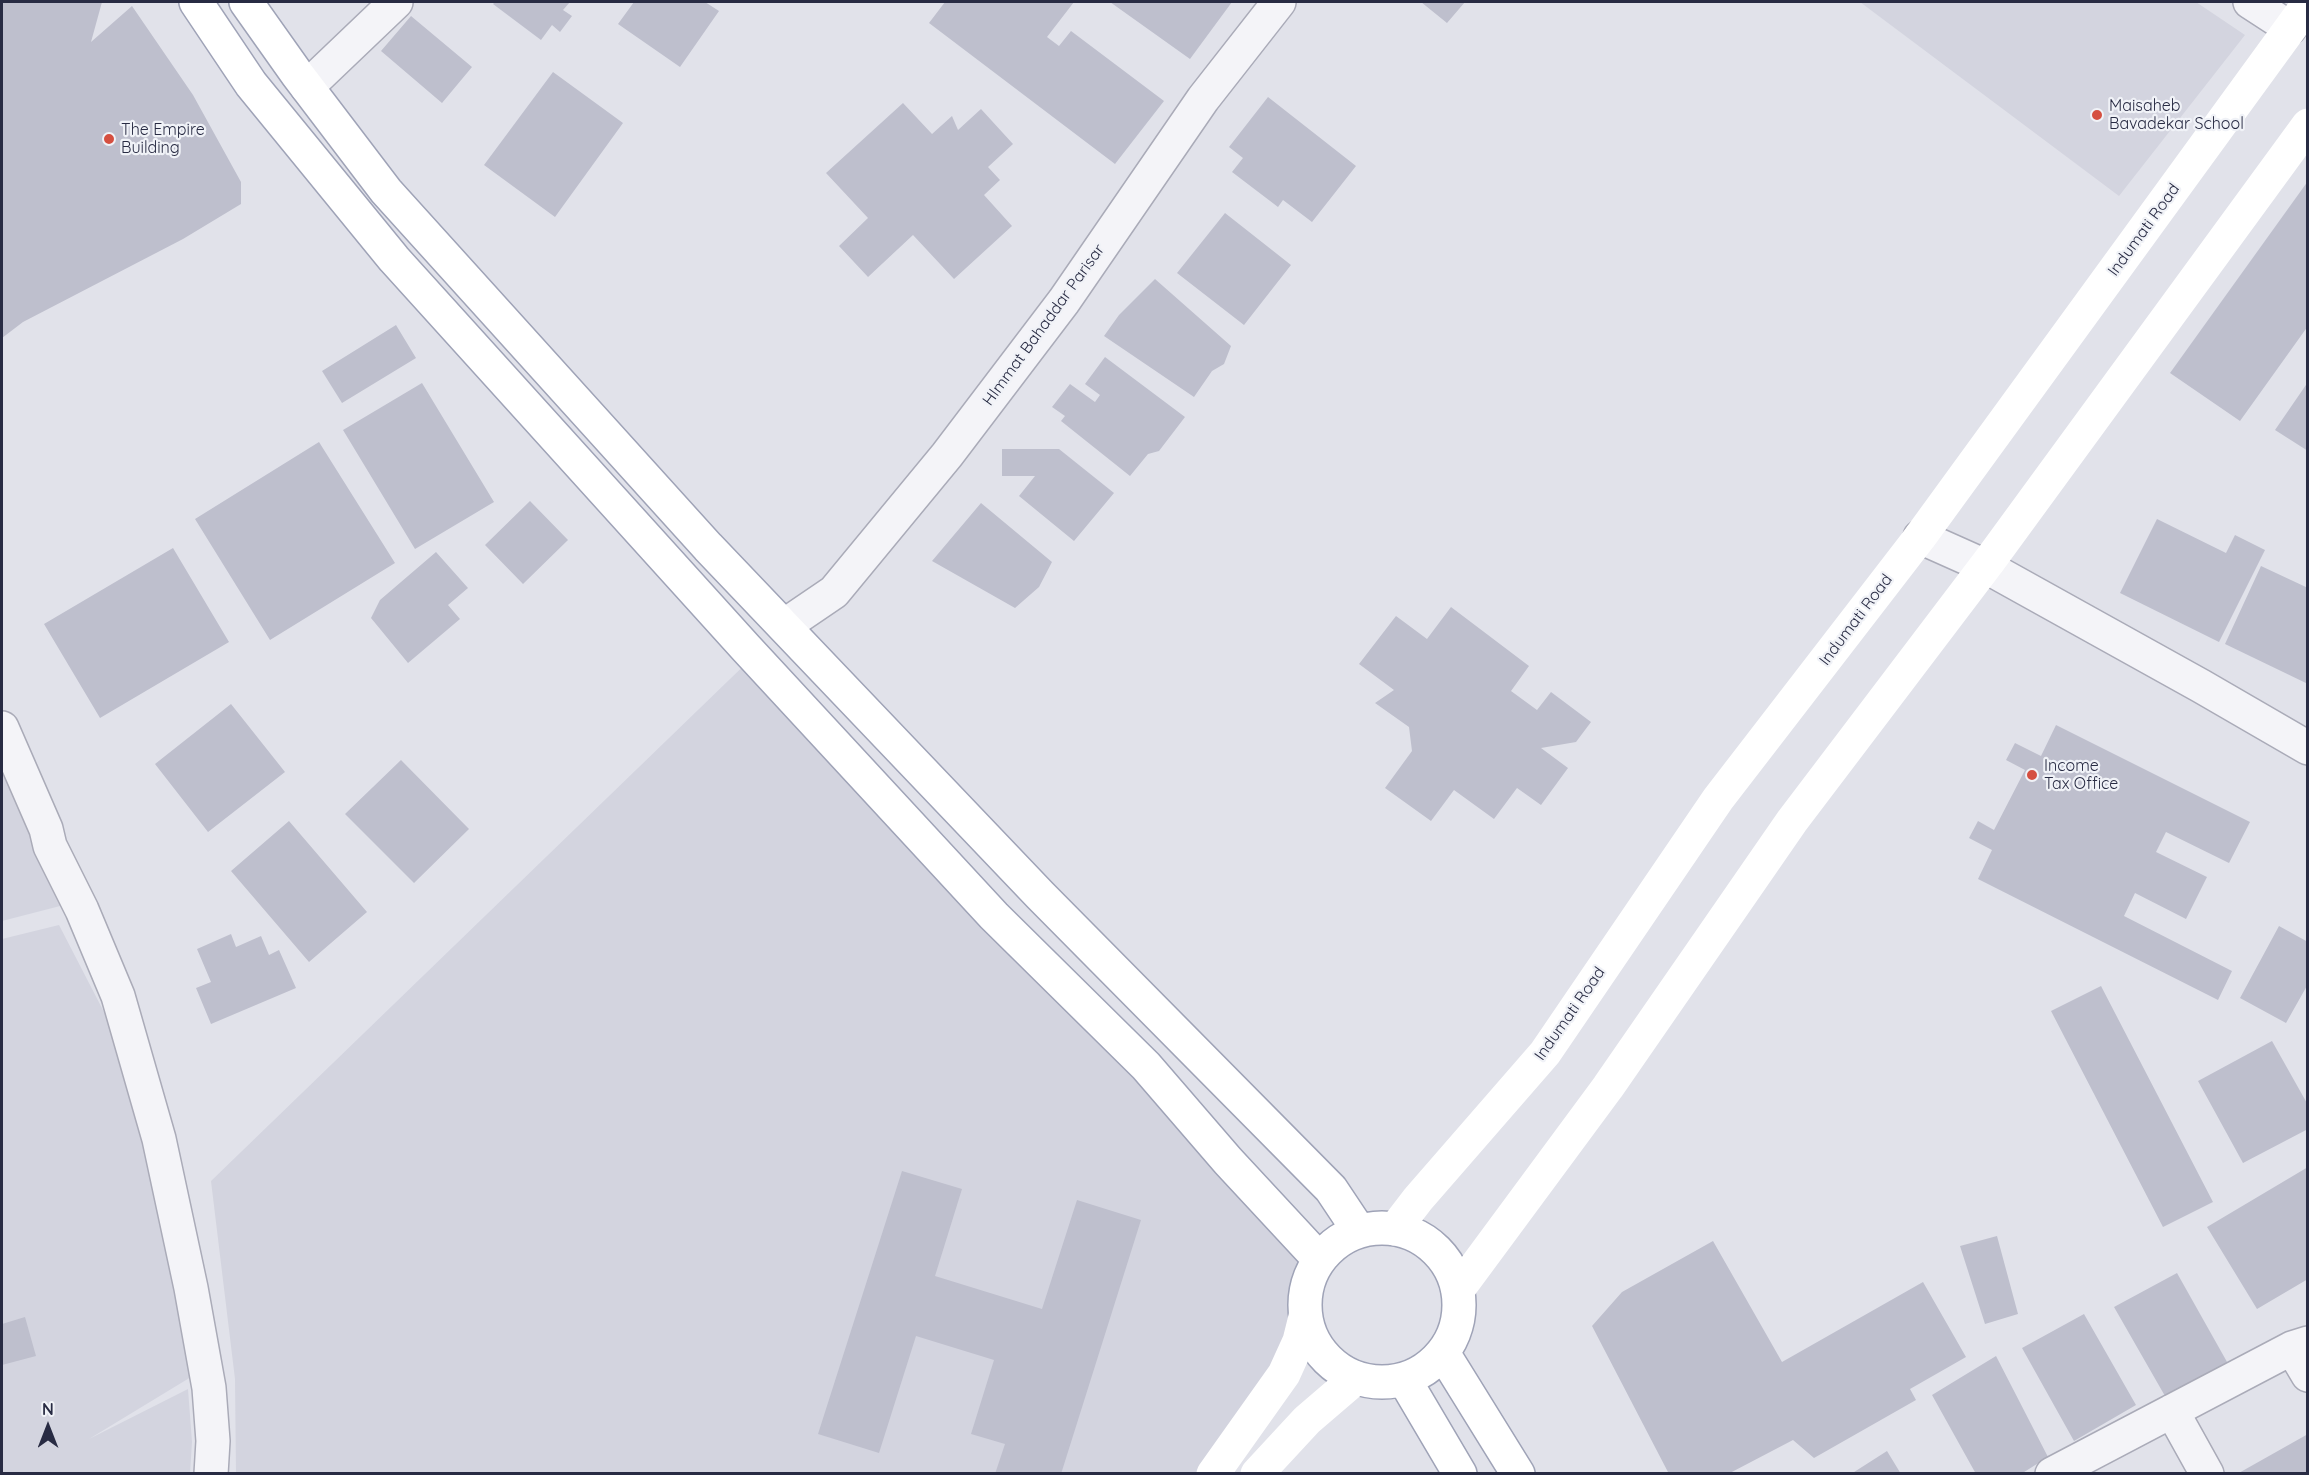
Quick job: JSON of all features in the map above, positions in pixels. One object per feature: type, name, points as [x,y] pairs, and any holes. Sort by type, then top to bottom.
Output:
[{"type":"main road","points":[[196,2],[251,84],[394,259],[794,700],[994,916],[1146,1066],[1228,1161],[1319,1259]]},
{"type":"main road","points":[[246,2],[386,191],[708,547],[1040,895],[1331,1189],[1359,1231]]},
{"type":"main road","name":"Indumati Road","points":[[1395,1229],[1418,1199],[1545,1053],[1718,800],[1920,537],[2299,16]]},
{"type":"main road","points":[[1458,1290],[1608,1087],[1792,820],[1986,566],[2307,125]]},
{"type":"main road","points":[[1213,1473],[1284,1374],[1299,1341],[1305,1317],[1305,1290],[1312,1271],[1319,1259],[1333,1245],[1359,1231],[1395,1229],[1424,1240],[1446,1262],[1458,1290],[1459,1319],[1453,1337],[1443,1353],[1426,1369],[1404,1379],[1380,1383],[1356,1378],[1331,1364],[1314,1343],[1305,1317]]},
{"type":"main road","points":[[1443,1353],[1518,1473]]},
{"type":"main road","points":[[1257,1473],[1308,1420],[1356,1378]]},
{"type":"main road","points":[[1404,1379],[1460,1473]]},
{"type":"street","points":[[307,87],[396,2]]},
{"type":"street","name":"HImmat Bahaddar Parisar","points":[[784,626],[834,592],[947,455],[1064,301],[1203,99],[1279,2]]},
{"type":"street","points":[[2250,2],[2299,16]]},
{"type":"street","points":[[1920,537],[1986,566],[2307,748]]},
{"type":"street","points":[[2,728],[46,829],[50,846],[82,910],[118,996],[159,1139],[191,1288],[209,1388],[213,1441],[211,1473]]},
{"type":"street","points":[[2052,1473],[2090,1465],[2172,1411],[2302,1355]]},
{"type":"street","points":[[2172,1411],[2207,1473]]},
{"type":"shaded area","name":"Maisaheb Bavadekar School","points":[[1860,2],[2196,2],[2245,35],[2119,196]]},
{"type":"shaded area","points":[[760,650],[1325,1259],[1316,1276],[1313,1298],[1315,1317],[1228,1473],[236,1473],[235,1379],[211,1181]]},
{"type":"shaded area","points":[[2,766],[64,905],[2,921]]},
{"type":"shaded area","points":[[59,925],[120,1043],[153,1180],[191,1377],[89,1439],[188,1389],[192,1442],[190,1473],[2,1473],[2,939]]},
{"type":"building","name":"The Empire Building","points":[[2,2],[102,2],[91,42],[132,6],[193,95],[241,182],[241,204],[183,239],[23,322],[2,338]]},
{"type":"building","points":[[495,2],[570,2],[563,10],[572,16],[560,32],[552,25],[541,40],[493,4]]},
{"type":"building","points":[[634,2],[705,2],[719,11],[680,67],[618,24]]},
{"type":"building","points":[[945,2],[1074,2],[1047,37],[1059,46],[1071,31],[1164,101],[1115,164],[929,23]]},
{"type":"building","points":[[1110,2],[1232,2],[1190,59]]},
{"type":"building","points":[[1421,2],[1465,2],[1447,23]]},
{"type":"building","points":[[411,16],[472,67],[442,103],[381,51]]},
{"type":"building","points":[[553,72],[623,123],[555,217],[484,165]]},
{"type":"building","points":[[1268,97],[1356,166],[1312,222],[1283,200],[1278,207],[1232,172],[1243,158],[1229,147]]},
{"type":"building","points":[[903,103],[932,134],[952,116],[958,130],[981,109],[1013,144],[988,167],[1000,180],[984,195],[1012,226],[954,279],[913,235],[868,277],[839,246],[868,218],[826,173]]},
{"type":"building","points":[[2308,181],[2308,326],[2240,421],[2170,373]]},
{"type":"building","points":[[1225,213],[1291,265],[1244,325],[1177,273]]},
{"type":"building","points":[[1155,279],[1231,346],[1224,364],[1212,371],[1194,397],[1104,336],[1119,315]]},
{"type":"building","points":[[396,325],[416,358],[342,403],[322,371]]},
{"type":"building","points":[[1105,357],[1185,417],[1159,451],[1148,454],[1130,476],[1061,421],[1065,416],[1052,407],[1070,384],[1095,402],[1100,395],[1085,384]]},
{"type":"building","points":[[2308,382],[2308,451],[2275,430]]},
{"type":"building","points":[[422,383],[494,502],[415,549],[343,430]]},
{"type":"building","points":[[319,442],[395,563],[270,640],[195,519]]},
{"type":"building","points":[[1002,449],[1059,449],[1114,493],[1074,541],[1019,496],[1035,476],[1002,476]]},
{"type":"building","points":[[530,501],[568,540],[523,584],[485,545]]},
{"type":"building","points":[[981,503],[1052,562],[1039,587],[1015,608],[932,561]]},
{"type":"building","points":[[2157,519],[2226,553],[2235,535],[2265,550],[2219,642],[2120,593]]},
{"type":"building","points":[[173,548],[229,642],[100,718],[44,624]]},
{"type":"building","points":[[436,552],[468,588],[448,605],[460,619],[408,663],[371,618],[380,600]]},
{"type":"building","points":[[2261,566],[2308,588],[2308,684],[2225,644]]},
{"type":"building","points":[[1451,607],[1529,666],[1511,691],[1537,710],[1551,692],[1591,722],[1576,742],[1541,748],[1568,768],[1541,805],[1517,788],[1494,819],[1454,790],[1431,821],[1385,788],[1412,751],[1409,727],[1375,703],[1394,690],[1359,664],[1396,616],[1427,639]]},
{"type":"building","points":[[231,704],[285,772],[208,832],[155,764]]},
{"type":"building","points":[[2056,725],[2250,822],[2229,863],[2166,832],[2156,852],[2207,877],[2186,919],[2135,893],[2124,916],[2232,971],[2218,1000],[1978,879],[1992,850],[1969,838],[1978,821],[1994,830],[2025,770],[2006,760],[2015,743],[2041,756]]},
{"type":"building","points":[[401,760],[469,829],[414,883],[345,814]]},
{"type":"building","points":[[289,821],[367,912],[309,962],[231,871]]},
{"type":"building","points":[[2279,926],[2308,942],[2308,984],[2286,1023],[2240,998]]},
{"type":"building","points":[[231,934],[236,947],[261,936],[269,955],[279,950],[296,988],[211,1024],[196,988],[211,982],[197,949]]},
{"type":"building","points":[[2101,986],[2213,1202],[2163,1227],[2051,1011]]},
{"type":"building","points":[[2272,1041],[2308,1105],[2308,1129],[2243,1163],[2198,1081]]},
{"type":"building","points":[[2308,1167],[2308,1279],[2257,1309],[2207,1227]]},
{"type":"building","points":[[902,1171],[962,1189],[935,1276],[1042,1309],[1077,1200],[1141,1220],[1061,1474],[995,1474],[1005,1444],[971,1434],[994,1360],[916,1336],[879,1453],[818,1434]]},
{"type":"building","points":[[1997,1236],[2018,1314],[1985,1324],[1960,1246]]},
{"type":"building","points":[[1713,1241],[1782,1362],[1923,1282],[1966,1357],[1910,1389],[1916,1400],[1814,1458],[1793,1440],[1728,1474],[1669,1474],[1592,1326],[1622,1292]]},
{"type":"building","points":[[2177,1273],[2231,1369],[2169,1403],[2114,1307]]},
{"type":"building","points":[[2084,1314],[2136,1405],[2074,1441],[2022,1348]]},
{"type":"building","points":[[25,1317],[36,1356],[2,1365],[2,1324]]},
{"type":"building","points":[[1996,1356],[2048,1457],[2021,1474],[1976,1474],[1932,1395]]},
{"type":"building","points":[[2308,1434],[2308,1474],[2237,1474]]},
{"type":"building","points":[[1887,1451],[1901,1474],[1851,1474]]},
{"type":"place","name":"Maisaheb Bavadekar School","points":[[2097,115]]},
{"type":"place","name":"The Empire Building","points":[[109,139]]},
{"type":"place","name":"Income Tax Office","points":[[2032,775]]}]
